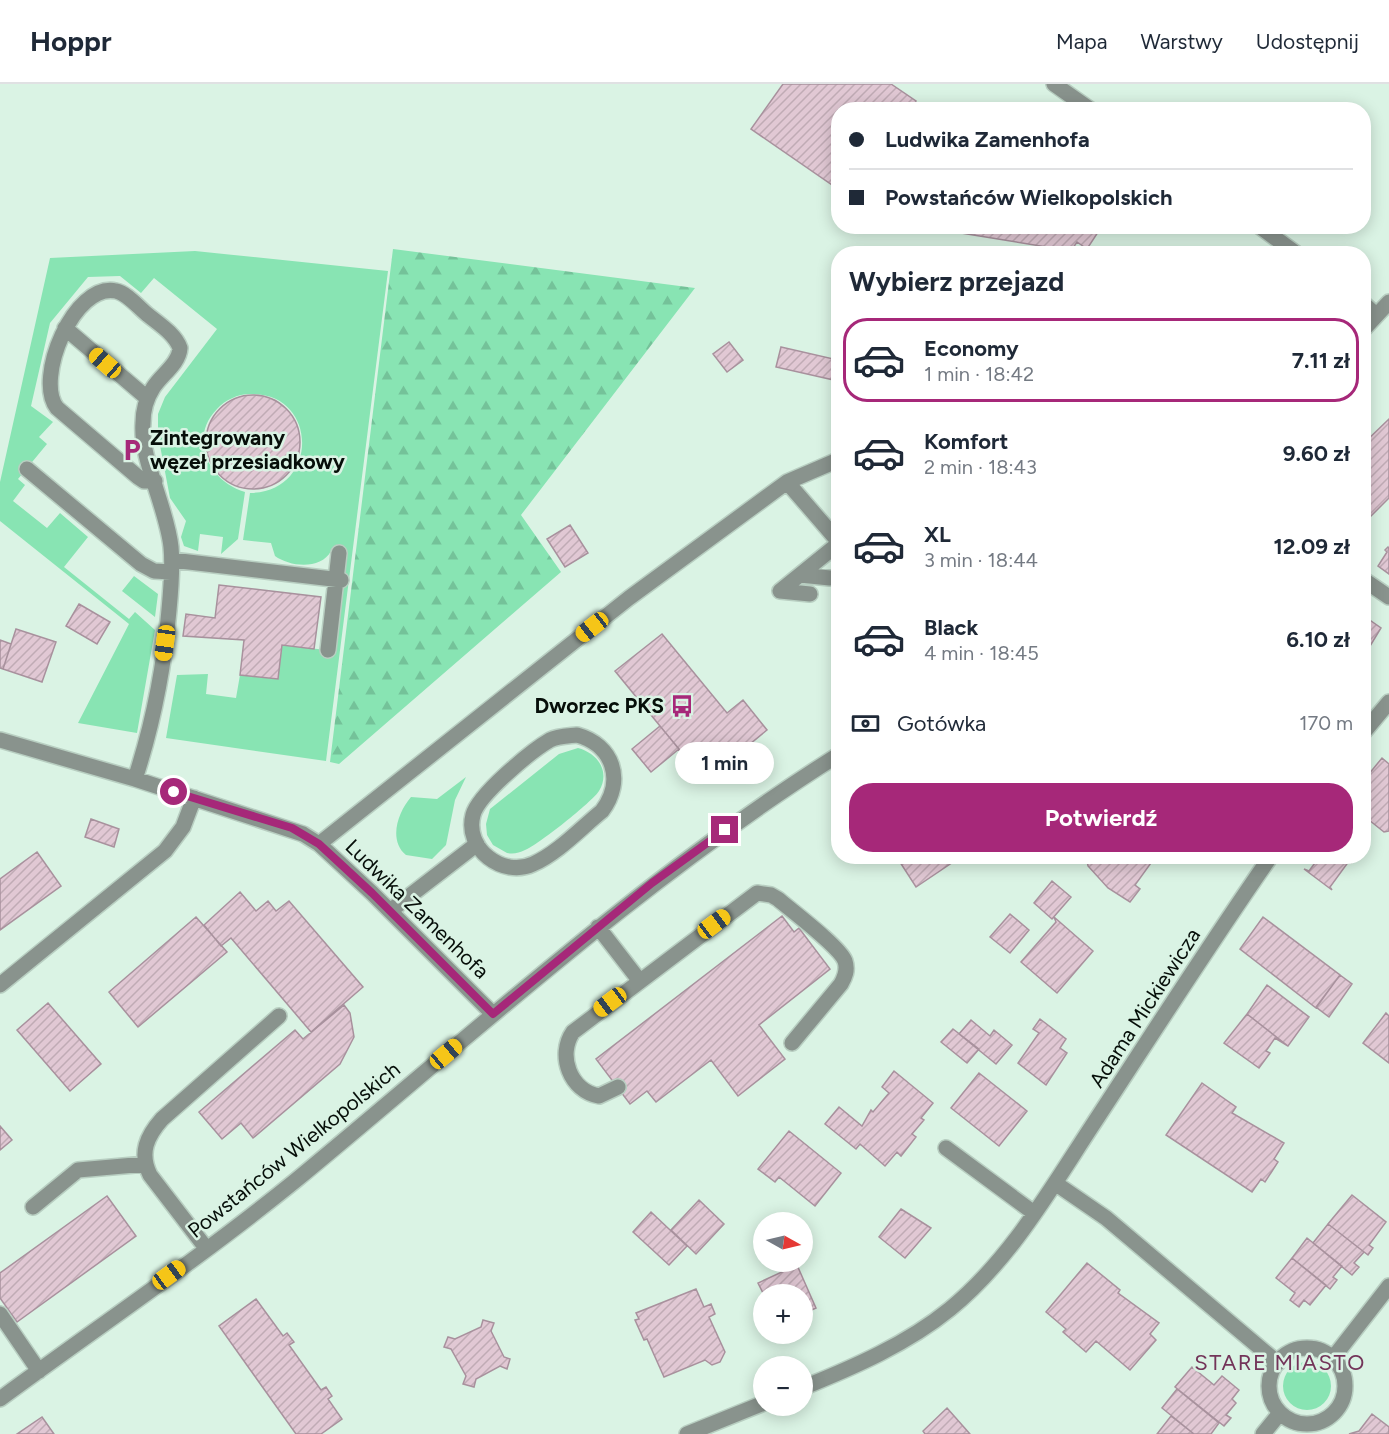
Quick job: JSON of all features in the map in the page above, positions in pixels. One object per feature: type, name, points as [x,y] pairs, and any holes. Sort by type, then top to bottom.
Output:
[{"type":"street","points":[[1054,84],[1080,102]]},
{"type":"street","points":[[1270,234],[1286,246]]},
{"type":"street","points":[[135,779],[149,735],[161,675],[172,566],[169,534],[155,481],[142,434],[147,398],[178,358],[180,348],[175,339],[120,292],[99,291],[91,296],[65,328],[58,342],[49,384],[52,402],[138,477],[144,481],[155,481]]},
{"type":"street","points":[[1371,321],[1389,302]]},
{"type":"street","points":[[1371,310],[1376,315]]},
{"type":"street","points":[[65,328],[147,398]]},
{"type":"street","points":[[319,844],[628,598],[787,482],[831,463]]},
{"type":"street","points":[[27,470],[141,564],[154,571],[172,566],[339,579]]},
{"type":"street","points":[[787,482],[831,534]]},
{"type":"street","points":[[810,594],[780,591],[831,548]]},
{"type":"street","points":[[328,650],[339,579],[339,554]]},
{"type":"street","points":[[820,558],[831,560]]},
{"type":"street","points":[[800,574],[830,578]]},
{"type":"street","points":[[1371,585],[1389,597]]},
{"type":"street","points":[[1371,724],[1389,702]]},
{"type":"street","points":[[577,735],[589,738],[601,746],[610,757],[614,771],[614,788],[609,801],[602,811],[543,858],[518,868],[505,867],[492,861],[477,844],[472,818],[477,804],[485,794],[551,740],[577,735]]},
{"type":"street","name":"Ludwika Zamenhofa","points":[[0,740],[292,828],[319,844],[493,1014]]},
{"type":"street","name":"Powstańców Wielkopolskich","points":[[0,1399],[206,1248],[301,1175],[598,927],[704,844],[831,760]]},
{"type":"street","points":[[0,985],[165,851],[183,827],[194,798]]},
{"type":"street","points":[[390,911],[477,844]]},
{"type":"street","name":"Adama Mickiewicza","points":[[813,1383],[897,1345],[950,1310],[996,1263],[1055,1183],[1266,864]]},
{"type":"street","points":[[618,1087],[599,1096],[585,1092],[568,1069],[565,1048],[567,1040],[580,1024],[751,895],[771,895],[839,951],[846,963],[845,978],[841,984],[792,1043]]},
{"type":"street","points":[[598,927],[639,981]]},
{"type":"street","points":[[206,1248],[150,1175],[146,1164],[147,1138],[156,1126],[279,1016]]},
{"type":"street","points":[[946,1148],[1034,1213]]},
{"type":"street","points":[[33,1207],[78,1170],[146,1164]]},
{"type":"street","points":[[1055,1183],[1106,1218],[1278,1363]]},
{"type":"street","points":[[1333,1358],[1389,1286]]},
{"type":"street","points":[[0,1314],[39,1371]]},
{"type":"street","points":[[1305,1348],[1317,1349],[1333,1358],[1343,1373],[1345,1385],[1344,1397],[1331,1416],[1309,1424],[1297,1423],[1280,1413],[1272,1400],[1269,1388],[1271,1376],[1278,1363],[1294,1351],[1305,1348]]},
{"type":"street","points":[[687,1434],[753,1407]]},
{"type":"street","points":[[1263,1434],[1280,1413]]},
{"type":"green space","points":[[393,249],[695,288],[521,515],[561,572],[339,764],[330,762]]},
{"type":"green space","points":[[195,251],[388,271],[326,761],[166,738],[177,675],[208,674],[206,694],[236,698],[240,675],[278,679],[282,645],[335,651],[347,553],[331,551],[326,557],[313,564],[289,563],[275,556],[271,543],[243,540],[250,493],[273,488],[289,477],[299,461],[302,442],[299,424],[289,408],[273,398],[250,394],[236,396],[220,406],[208,420],[204,433],[207,458],[213,469],[232,487],[245,492],[238,539],[221,554],[223,537],[200,534],[198,551],[184,546],[181,537],[186,521],[170,498],[158,435],[158,414],[165,397],[217,329],[154,278],[141,293],[120,276],[88,277],[50,323],[31,406],[53,422],[39,437],[47,444],[18,479],[25,485],[13,501],[47,528],[60,513],[88,537],[64,567],[129,619],[135,612],[155,630],[137,733],[78,723],[129,624],[0,521],[0,482],[50,258]]},
{"type":"green space","points":[[134,576],[158,594],[155,617],[122,591]]},
{"type":"green space","points":[[578,748],[591,754],[603,770],[599,791],[576,813],[525,850],[507,853],[493,845],[487,835],[486,824],[490,809],[559,754]]},
{"type":"green space","points":[[466,777],[455,800],[446,845],[432,859],[406,855],[397,842],[396,834],[399,818],[406,803],[411,797],[437,799]]},
{"type":"green space","points":[[1302,1362],[1312,1362],[1324,1369],[1331,1381],[1331,1391],[1324,1403],[1312,1410],[1302,1410],[1287,1399],[1283,1391],[1283,1381],[1294,1366]]},
{"type":"building","points":[[783,84],[891,84],[916,101],[831,102],[831,184],[751,129]]},
{"type":"building","points":[[967,234],[1097,234],[1089,246],[1083,246],[1077,242],[1074,246],[1040,246]]},
{"type":"building","points":[[729,342],[743,360],[727,372],[713,354]]},
{"type":"building","points":[[781,347],[831,358],[831,379],[776,367]]},
{"type":"building","points":[[253,395],[271,399],[286,409],[296,424],[300,442],[296,460],[286,475],[271,485],[253,489],[235,485],[220,475],[210,460],[206,442],[210,424],[220,409],[235,399]]},
{"type":"building","points":[[1389,419],[1389,498],[1371,516],[1371,436]]},
{"type":"building","points":[[570,525],[588,553],[565,567],[547,539]]},
{"type":"building","points":[[1388,547],[1389,549],[1389,574],[1378,566]]},
{"type":"building","points":[[219,585],[321,597],[314,649],[282,645],[278,679],[240,675],[244,640],[183,636],[186,614],[215,618]]},
{"type":"building","points":[[79,604],[110,622],[97,644],[66,626]]},
{"type":"building","points":[[1371,621],[1381,628],[1371,644]]},
{"type":"building","points":[[16,629],[56,642],[42,682],[3,669]]},
{"type":"building","name":"Dworzec PKS","points":[[662,634],[727,713],[743,700],[767,730],[705,781],[615,671]]},
{"type":"building","points":[[0,640],[11,644],[3,669],[0,668]]},
{"type":"building","points":[[660,726],[679,749],[651,772],[632,749]]},
{"type":"building","points":[[1382,758],[1389,764],[1389,831],[1384,832],[1371,822],[1371,771]]},
{"type":"building","points":[[91,819],[119,829],[114,847],[85,837]]},
{"type":"building","points":[[37,852],[61,886],[0,930],[0,879]]},
{"type":"building","points":[[901,864],[950,864],[916,887]]},
{"type":"building","points":[[1088,864],[1150,864],[1135,885],[1140,889],[1130,902],[1108,888]]},
{"type":"building","points":[[1314,864],[1347,864],[1330,887],[1332,890],[1304,869],[1309,871]]},
{"type":"building","points":[[1052,881],[1071,897],[1052,919],[1034,903]]},
{"type":"building","points":[[240,892],[256,911],[268,901],[276,911],[289,901],[363,987],[311,1032],[231,938],[221,946],[204,925]]},
{"type":"building","points":[[1010,914],[1029,930],[1010,953],[990,937]]},
{"type":"building","points":[[782,916],[794,932],[799,928],[830,969],[759,1025],[785,1059],[738,1096],[711,1060],[656,1102],[647,1091],[630,1104],[596,1059]]},
{"type":"building","points":[[196,917],[227,952],[138,1027],[109,992]]},
{"type":"building","points":[[1054,917],[1093,951],[1057,993],[1021,962],[1056,922]]},
{"type":"building","points":[[1263,917],[1340,975],[1316,1008],[1240,949]]},
{"type":"building","points":[[1340,975],[1352,984],[1329,1017],[1316,1007]]},
{"type":"building","points":[[1267,985],[1309,1017],[1288,1046],[1247,1014]]},
{"type":"building","points":[[48,1003],[101,1064],[70,1091],[17,1030]]},
{"type":"building","points":[[344,1005],[350,1013],[354,1037],[340,1064],[253,1138],[241,1123],[222,1139],[199,1112],[295,1030],[303,1039]]},
{"type":"building","points":[[1386,1013],[1389,1016],[1389,1063],[1363,1043]]},
{"type":"building","points":[[1247,1014],[1288,1046],[1275,1038],[1266,1051],[1270,1053],[1259,1068],[1224,1043]]},
{"type":"building","points":[[1040,1019],[1066,1039],[1060,1048],[1067,1053],[1046,1085],[1018,1063],[1039,1033],[1033,1029]]},
{"type":"building","points":[[971,1020],[990,1036],[994,1030],[1012,1045],[996,1064],[959,1034]]},
{"type":"building","points":[[953,1029],[979,1049],[967,1063],[941,1042]]},
{"type":"building","points":[[894,1071],[933,1103],[921,1118],[924,1120],[912,1134],[916,1137],[901,1156],[897,1152],[885,1166],[860,1144],[856,1149],[825,1124],[839,1107],[862,1126],[871,1110],[873,1112],[889,1093],[882,1087]]},
{"type":"building","points":[[979,1073],[1027,1111],[999,1146],[951,1108]]},
{"type":"building","points":[[1202,1083],[1236,1107],[1232,1113],[1284,1143],[1274,1159],[1278,1162],[1265,1182],[1261,1179],[1252,1192],[1166,1135]]},
{"type":"building","points":[[0,1126],[12,1140],[0,1150]]},
{"type":"building","points":[[789,1131],[841,1173],[815,1206],[779,1177],[775,1182],[758,1169]]},
{"type":"building","points":[[1352,1195],[1386,1222],[1369,1245],[1373,1248],[1368,1255],[1328,1224]]},
{"type":"building","points":[[107,1196],[136,1236],[17,1322],[0,1298],[0,1273]]},
{"type":"building","points":[[699,1200],[724,1224],[696,1254],[671,1230]]},
{"type":"building","points":[[901,1209],[931,1228],[905,1258],[879,1237]]},
{"type":"building","points":[[651,1212],[687,1246],[669,1265],[633,1232]]},
{"type":"building","points":[[1328,1224],[1364,1252],[1354,1263],[1359,1267],[1352,1275],[1313,1243]]},
{"type":"building","points":[[1307,1238],[1342,1266],[1333,1277],[1337,1280],[1330,1289],[1292,1258]]},
{"type":"building","points":[[1292,1258],[1326,1285],[1310,1305],[1304,1300],[1299,1307],[1290,1300],[1295,1293],[1276,1278]]},
{"type":"building","points":[[1087,1263],[1120,1290],[1118,1293],[1159,1323],[1150,1334],[1156,1340],[1130,1370],[1096,1341],[1086,1352],[1063,1332],[1066,1329],[1046,1312]]},
{"type":"building","points":[[782,1272],[800,1272],[805,1284],[758,1284]]},
{"type":"building","points":[[696,1289],[704,1307],[711,1304],[715,1314],[709,1317],[725,1352],[720,1362],[712,1365],[705,1360],[664,1377],[647,1339],[644,1340],[635,1320],[639,1319],[636,1313]]},
{"type":"building","points":[[256,1299],[283,1336],[287,1333],[294,1342],[289,1345],[321,1390],[326,1387],[332,1396],[328,1399],[342,1419],[321,1434],[296,1434],[219,1326]]},
{"type":"building","points":[[483,1320],[494,1323],[491,1331],[504,1357],[510,1359],[507,1369],[500,1366],[476,1379],[474,1387],[463,1384],[466,1376],[451,1349],[444,1347],[448,1337],[455,1339],[481,1327]]},
{"type":"building","points":[[1192,1367],[1214,1385],[1222,1376],[1239,1390],[1232,1399],[1236,1403],[1226,1415],[1231,1418],[1224,1426],[1175,1387]]},
{"type":"building","points":[[1177,1389],[1219,1423],[1211,1434],[1194,1434],[1162,1408]]},
{"type":"building","points":[[947,1408],[970,1434],[925,1434],[923,1431]]},
{"type":"building","points":[[1372,1414],[1389,1427],[1389,1434],[1349,1434],[1359,1431]]},
{"type":"building","points":[[1171,1416],[1194,1434],[1157,1434]]},
{"type":"building","points":[[42,1417],[54,1434],[17,1434]]},
{"type":"place","name":"Zintegrowany węzeł przesiadkowy","points":[[132,450]]},
{"type":"place","name":"Dworzec PKS","points":[[682,706]]},
{"type":"district","name":"STARE MIASTO","points":[[1280,1362]]},
{"type":"route","points":[[174,792],[292,828],[319,844],[372,893],[493,1014],[652,883],[725,830]]}]
